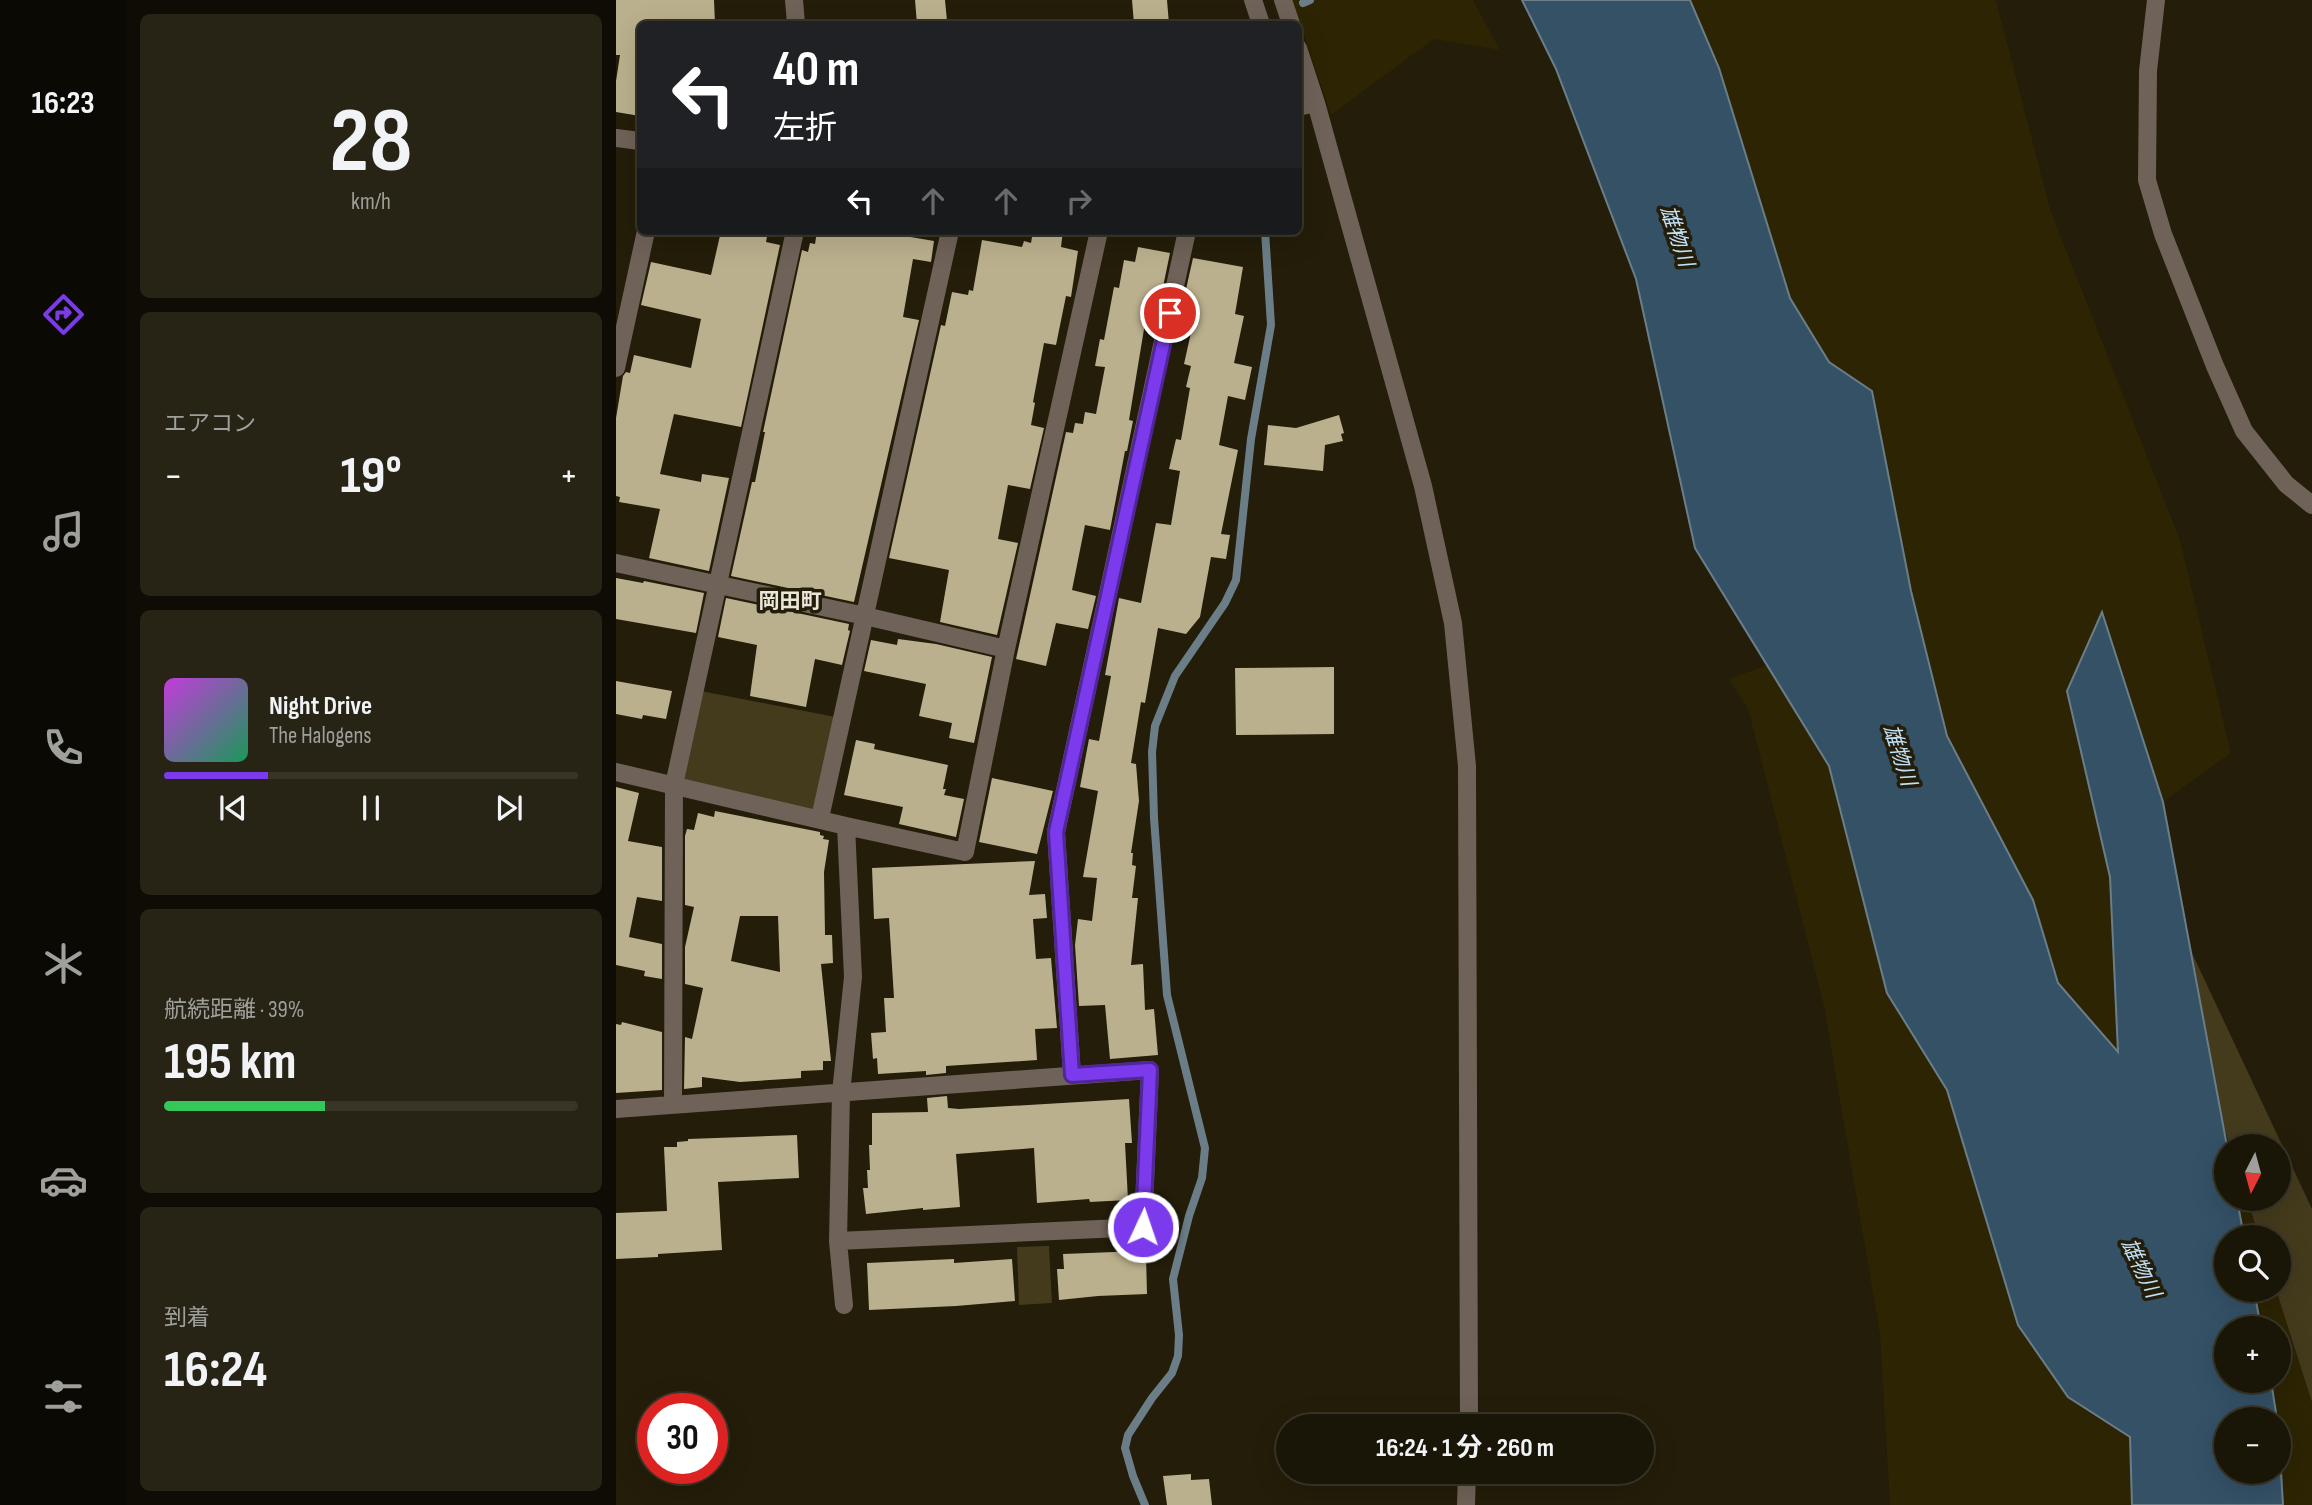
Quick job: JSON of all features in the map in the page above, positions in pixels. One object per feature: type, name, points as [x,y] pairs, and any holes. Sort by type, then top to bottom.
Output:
[{"type":"street","points":[[794,0],[796,21]]},
{"type":"street","points":[[1253,0],[1260,21]]},
{"type":"street","points":[[1283,0],[1290,21]]},
{"type":"street","points":[[2156,0],[2148,71],[2147,180],[2163,234],[2215,366],[2244,431],[2286,484],[2312,505]]},
{"type":"street","points":[[1302,73],[1307,105],[1423,486],[1453,622],[1467,766],[1469,1414]]},
{"type":"street","points":[[616,138],[637,141]]},
{"type":"street","points":[[616,368],[645,235]]},
{"type":"street","points":[[673,1105],[674,785],[794,235]]},
{"type":"street","points":[[820,818],[949,235]]},
{"type":"street","points":[[616,772],[965,852],[1006,649],[1098,235]]},
{"type":"street","points":[[1072,1075],[1056,832],[1186,235]]},
{"type":"street","points":[[616,563],[1006,649]]},
{"type":"street","points":[[844,1305],[838,1241],[841,1093],[853,977],[846,826]]},
{"type":"street","points":[[616,1109],[1150,1070],[1143,1227],[838,1241]]},
{"type":"street","points":[[1466,1505],[1467,1484]]},
{"type":"shaded area","points":[[696,690],[841,718],[820,818],[674,785]]},
{"type":"shaded area","points":[[2192,953],[2277,1134],[2226,1134]]},
{"type":"shaded area","points":[[2291,1164],[2312,1209],[2312,1403],[2291,1337],[2291,1316],[2284,1316],[2280,1302],[2291,1302],[2291,1225],[2255,1225],[2251,1211],[2291,1211]]},
{"type":"shaded area","points":[[1049,1246],[1052,1303],[1019,1305],[1017,1247]]},
{"type":"sand","points":[[1292,0],[1473,0],[1500,50],[1434,39],[1331,115],[1302,29],[1302,21],[1299,21]]},
{"type":"sand","points":[[1690,0],[1996,0],[2050,209],[2180,540],[2231,753],[2163,802],[2104,620],[2067,691],[2110,877],[2119,1053],[2058,983],[2033,900],[1947,736],[1911,591],[1872,391],[1829,362],[1790,298],[1719,68]]},
{"type":"sand","points":[[1767,665],[1829,766],[1887,993],[1947,1090],[1980,1197],[2068,1397],[2130,1437],[2132,1505],[1890,1505],[1880,1335],[1824,1006],[1748,709],[1729,679]]},
{"type":"sand","points":[[2239,1211],[2251,1211],[2255,1225],[2242,1225]]},
{"type":"sand","points":[[2256,1302],[2280,1302],[2284,1316],[2259,1316]]},
{"type":"sand","points":[[2291,1337],[2312,1403],[2312,1505],[2283,1505],[2282,1484],[2291,1484],[2291,1407],[2276,1407],[2273,1393],[2291,1393]]},
{"type":"water","name":"雄物川","points":[[1522,0],[1690,0],[1719,68],[1790,298],[1829,362],[1872,391],[1911,591],[1947,736],[2033,900],[2058,983],[2118,1052],[2110,877],[2067,691],[2102,612],[2163,802],[2225,1134],[2214,1134],[2214,1211],[2239,1211],[2242,1225],[2214,1225],[2214,1302],[2256,1302],[2259,1316],[2214,1316],[2214,1393],[2273,1393],[2275,1407],[2214,1407],[2214,1484],[2282,1484],[2283,1505],[2132,1505],[2130,1437],[2068,1397],[2018,1325],[1947,1090],[1887,993],[1829,766],[1695,548],[1636,279],[1556,69]]},
{"type":"building","points":[[616,0],[714,0],[715,21],[637,21],[637,116],[616,112],[616,81],[620,55],[616,55]]},
{"type":"building","points":[[915,0],[945,0],[947,21],[917,21]]},
{"type":"building","points":[[1132,0],[1167,0],[1169,21],[1134,21]]},
{"type":"building","points":[[720,235],[767,235],[766,242],[780,245],[741,427],[674,414],[660,474],[701,482],[702,474],[729,478],[709,571],[649,558],[660,509],[619,502],[620,497],[616,496],[616,418],[623,376],[626,372],[630,373],[634,355],[691,368],[701,319],[641,305],[651,262],[711,275]]},
{"type":"building","points":[[816,235],[899,235],[934,241],[931,262],[913,259],[903,317],[919,320],[854,602],[731,576],[752,482],[755,482],[802,250],[808,252],[810,243],[815,244]]},
{"type":"building","points":[[1032,235],[1062,235],[1061,247],[1078,251],[1071,297],[1066,296],[1056,345],[1044,343],[1031,425],[1044,428],[1030,489],[1008,485],[998,539],[1018,543],[997,635],[940,622],[949,570],[889,558],[941,325],[945,326],[952,292],[968,295],[969,290],[973,291],[982,240],[1022,247],[1024,241],[1031,243]]},
{"type":"building","points":[[1138,247],[1170,253],[1158,311],[1147,311],[1129,420],[1133,421],[1110,530],[1085,525],[1072,590],[1096,596],[1088,629],[1056,623],[1046,666],[1016,659],[1066,432],[1073,433],[1075,423],[1083,424],[1085,412],[1096,414],[1105,367],[1095,366],[1100,339],[1104,340],[1114,287],[1119,288],[1124,260],[1135,262]]},
{"type":"building","points":[[1193,258],[1243,267],[1235,314],[1244,316],[1234,363],[1252,367],[1245,400],[1228,396],[1219,445],[1238,450],[1221,534],[1230,535],[1226,559],[1211,557],[1200,617],[1186,634],[1158,628],[1145,703],[1141,702],[1131,763],[1136,764],[1139,801],[1131,853],[1132,865],[1136,866],[1132,898],[1138,898],[1131,965],[1143,964],[1145,1010],[1154,1009],[1158,1055],[1110,1059],[1105,1005],[1079,1006],[1075,945],[1078,919],[1092,921],[1097,878],[1083,877],[1098,791],[1080,787],[1089,739],[1099,741],[1111,676],[1105,675],[1119,598],[1141,603],[1156,523],[1171,525],[1180,471],[1169,469],[1176,439],[1181,440],[1190,388],[1186,387],[1191,366],[1184,364],[1194,319],[1180,316]]},
{"type":"building","points":[[1339,415],[1344,433],[1341,434],[1343,441],[1325,445],[1323,471],[1264,465],[1268,425],[1296,428]]},
{"type":"building","points":[[616,578],[704,593],[696,633],[616,619]]},
{"type":"building","points":[[726,598],[849,624],[850,631],[842,665],[815,659],[806,707],[750,696],[757,645],[718,637]]},
{"type":"building","points":[[898,639],[936,644],[992,657],[974,743],[949,738],[952,723],[919,716],[926,684],[864,671],[871,640],[897,645]]},
{"type":"building","points":[[1334,667],[1334,734],[1236,735],[1235,668]]},
{"type":"building","points":[[616,681],[672,691],[666,719],[643,715],[642,719],[616,714]]},
{"type":"building","points":[[856,740],[875,744],[874,749],[948,765],[944,795],[964,799],[956,837],[899,824],[903,807],[844,795]]},
{"type":"building","points":[[992,778],[1053,791],[1037,854],[979,842]]},
{"type":"building","points":[[616,787],[639,793],[628,841],[662,847],[662,901],[637,897],[629,937],[662,944],[662,979],[644,976],[645,971],[616,965]]},
{"type":"building","points":[[715,811],[820,832],[820,835],[824,836],[823,839],[829,840],[824,872],[825,935],[832,935],[833,963],[821,964],[831,1061],[823,1061],[823,1070],[801,1071],[801,1078],[740,1082],[702,1077],[702,1087],[684,1089],[685,1037],[692,1039],[703,988],[685,984],[685,947],[694,907],[685,905],[685,836],[687,829],[694,830],[698,813],[714,817]],"holes":[[[740,916],[778,916],[780,972],[731,961]]]},
{"type":"building","points":[[1035,861],[1029,895],[1045,894],[1047,918],[1033,919],[1036,959],[1051,958],[1057,1028],[1035,1029],[1037,1060],[946,1066],[946,1073],[926,1075],[926,1071],[878,1074],[877,1058],[873,1059],[871,1033],[886,1032],[884,998],[894,998],[889,918],[874,919],[872,868]]},
{"type":"building","points":[[622,1022],[662,1032],[662,1090],[616,1093],[616,1024],[621,1025]]},
{"type":"building","points":[[947,1096],[948,1108],[959,1109],[1129,1099],[1132,1143],[1125,1143],[1128,1200],[1090,1202],[1089,1199],[1037,1203],[1034,1148],[956,1154],[960,1207],[866,1214],[863,1188],[868,1188],[872,1113],[928,1112],[927,1098]]},
{"type":"building","points":[[797,1135],[799,1178],[718,1182],[722,1250],[616,1259],[616,1213],[667,1211],[664,1147],[677,1147],[677,1142],[688,1139]]},
{"type":"building","points":[[1140,1251],[1140,1255],[1146,1255],[1147,1294],[1059,1300],[1057,1269],[1064,1269],[1063,1254]]},
{"type":"building","points":[[954,1259],[954,1263],[1012,1259],[1015,1301],[869,1310],[867,1263]]},
{"type":"building","points":[[1191,1474],[1191,1480],[1209,1479],[1212,1505],[1167,1505],[1163,1476]]},
{"type":"waterway","points":[[1303,3],[1310,0]]},
{"type":"waterway","points":[[1145,1505],[1125,1448],[1128,1435],[1172,1373],[1178,1356],[1179,1335],[1173,1279],[1202,1178],[1205,1148],[1167,995],[1152,752],[1155,726],[1175,676],[1225,603],[1236,580],[1251,439],[1271,325],[1265,235]]},
{"type":"district","name":"岡田町","points":[[790,601]]},
{"type":"route","points":[[1143,1227],[1150,1070],[1072,1075],[1056,832],[1170,313]]}]
